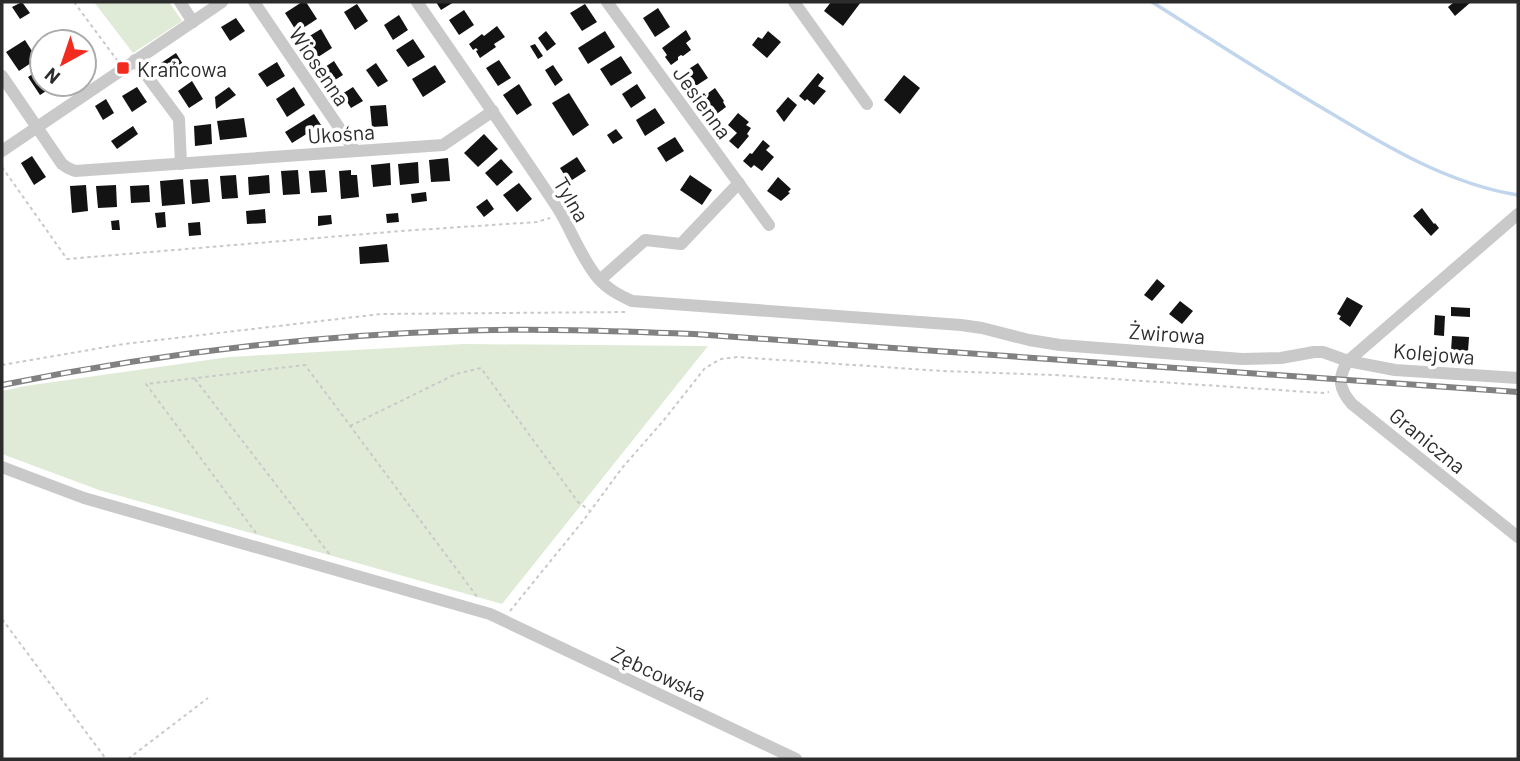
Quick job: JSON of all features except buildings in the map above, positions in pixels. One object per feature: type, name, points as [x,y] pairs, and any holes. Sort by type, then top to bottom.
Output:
[{"type":"street","points":[[180,2],[192,22]]},
{"type":"street","points":[[2,151],[222,2]]},
{"type":"street","name":"Wiosenna","points":[[254,2],[355,151]]},
{"type":"street","name":"Tylna","points":[[417,2],[561,214],[600,281],[613,292],[632,301],[758,310]]},
{"type":"street","name":"Jesienna","points":[[607,2],[769,225]]},
{"type":"street","points":[[793,2],[867,104]]},
{"type":"street","points":[[135,60],[179,119],[181,164]]},
{"type":"street","points":[[2,76],[36,127]]},
{"type":"street","name":"Ukośna","points":[[36,127],[62,164],[75,171],[443,145],[493,111]]},
{"type":"street","points":[[600,281],[645,240],[681,244],[739,183]]},
{"type":"street","points":[[1341,388],[1342,373],[1348,361],[1518,214]]},
{"type":"street","name":"Żwirowa","points":[[758,310],[961,325],[1060,345],[1241,359],[1281,358],[1323,352],[1348,361]]},
{"type":"street","name":"Kolejowa","points":[[1348,361],[1395,370],[1518,378]]},
{"type":"street","name":"Graniczna","points":[[1341,388],[1352,404],[1518,537]]},
{"type":"street","name":"Zębcowska","points":[[2,467],[84,498],[499,618],[796,759]]},
{"type":"path","points":[[74,2],[123,68]]},
{"type":"path","points":[[2,167],[67,259],[537,222],[561,214]]},
{"type":"path","points":[[2,365],[124,344],[381,314],[633,312],[646,302]]},
{"type":"path","points":[[269,551],[146,384],[305,365],[499,618],[590,511],[705,368],[721,359],[737,356],[1323,393],[1341,388]]},
{"type":"path","points":[[350,426],[456,374],[481,368],[578,502],[590,511]]},
{"type":"path","points":[[195,378],[343,572]]},
{"type":"path","points":[[2,619],[106,759]]},
{"type":"path","points":[[128,759],[208,698]]},
{"type":"green space","points":[[94,2],[169,2],[182,21],[133,53]]},
{"type":"green space","points":[[464,344],[708,346],[502,604],[99,490],[2,454],[2,391],[229,357]]},
{"type":"waterway","points":[[1152,2],[1393,149],[1467,182],[1518,195]]},
{"type":"railway","points":[[2,385],[171,356],[284,342],[398,334],[545,330],[694,334],[1518,392]]},
{"type":"place","name":"Krańcowa","points":[[123,68]]}]
